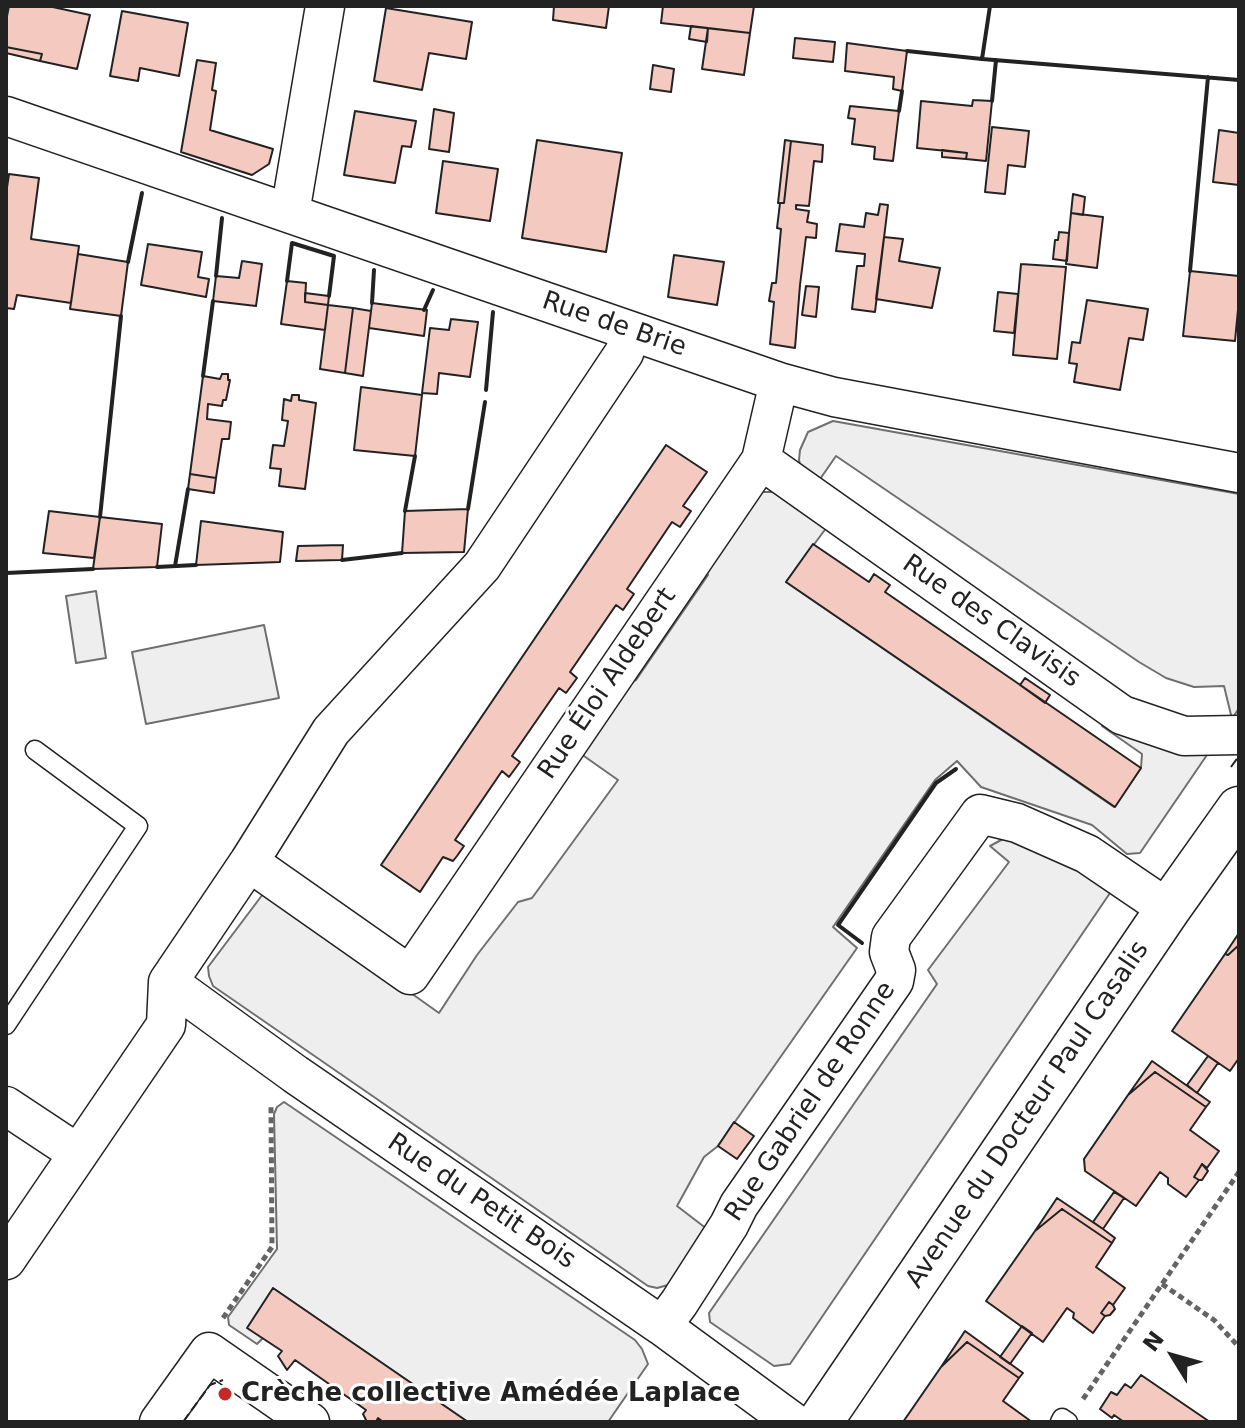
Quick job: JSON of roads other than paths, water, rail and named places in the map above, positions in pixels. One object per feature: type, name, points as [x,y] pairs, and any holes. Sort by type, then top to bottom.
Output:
[{"type":"street","points":[[290,213],[325,6]]},
{"type":"street","name":"Rue de Brie","points":[[6,116],[779,382],[834,397],[1239,473]]},
{"type":"street","points":[[6,1260],[166,1025],[168,982],[249,862],[331,731],[482,566],[624,353],[631,332]]},
{"type":"street","name":"Rue Éloi Aldebert","points":[[249,862],[410,975],[761,460],[779,382]]},
{"type":"street","name":"Rue des Clavisis","points":[[761,460],[1122,715],[1184,736],[1239,735]]},
{"type":"street","name":"Avenue du Docteur Paul Casalis","points":[[820,1422],[1239,809]]},
{"type":"street","name":"Rue Gabriel de Ronne","points":[[662,1326],[739,1205],[894,981],[896,970],[889,952],[891,937],[980,814],[1017,823],[1087,854],[1168,909]]},
{"type":"street","name":"Rue du Petit Bois","points":[[168,982],[295,1074],[662,1326],[793,1422]]},
{"type":"street","points":[[6,1106],[77,1153]]},
{"type":"street","points":[[159,1422],[209,1352],[310,1422]]},
{"type":"lane","points":[[6,1025],[138,826],[35,750]]},
{"type":"place","name":"Crèche collective Amédée Laplace","points":[[225,1394]]}]
